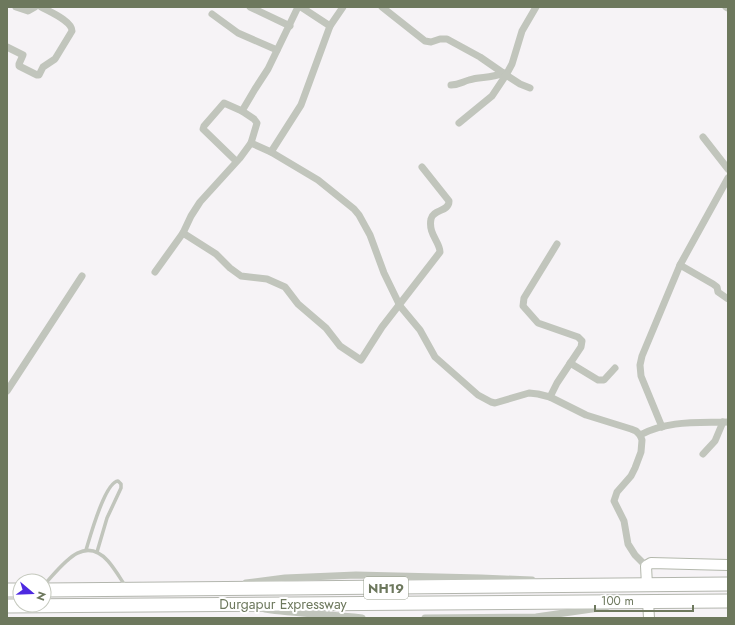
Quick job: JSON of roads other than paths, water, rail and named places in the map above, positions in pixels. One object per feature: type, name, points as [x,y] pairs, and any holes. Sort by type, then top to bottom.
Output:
[{"type":"highway","name":"Durgapur Expressway","points":[[52,590],[728,584]]},
{"type":"highway","name":"Durgapur Expressway","points":[[7,606],[728,601]]},
{"type":"street","points":[[16,7],[28,11],[35,7]]},
{"type":"street","points":[[7,47],[23,55],[19,66],[37,75],[39,75],[43,67],[56,58],[72,31],[72,28],[62,19],[41,7]]},
{"type":"street","points":[[250,7],[290,26]]},
{"type":"street","points":[[242,112],[254,88],[268,69],[300,7],[330,26]]},
{"type":"street","points":[[271,152],[301,105],[330,26],[343,7]]},
{"type":"street","points":[[382,7],[425,41],[431,42],[440,39],[447,39],[520,84],[530,88]]},
{"type":"street","points":[[459,123],[492,96],[504,74],[512,64],[522,32],[536,7]]},
{"type":"street","points":[[212,14],[238,33],[277,50]]},
{"type":"street","points":[[451,85],[460,85],[468,80],[488,78],[504,74]]},
{"type":"street","points":[[155,272],[183,232],[200,202],[236,162],[252,143],[257,123],[254,119],[224,103],[202,129],[236,162]]},
{"type":"street","points":[[702,137],[728,169]]},
{"type":"street","points":[[252,143],[271,152],[318,180],[347,202],[356,212],[370,235],[384,273],[400,306],[420,330],[435,357],[447,369],[483,398],[495,403],[529,393],[538,394],[550,397],[586,415],[631,429],[640,436],[642,440],[641,452],[635,468],[631,476],[617,492],[614,502],[624,521],[628,544],[646,566],[647,585]]},
{"type":"street","points":[[183,232],[216,254],[230,268],[241,276],[267,279],[285,287],[298,304],[326,328],[340,346],[360,360],[363,358],[382,328],[439,255],[440,250],[432,232],[431,218],[434,214],[447,207],[450,203],[448,198],[422,167]]},
{"type":"street","points":[[662,427],[641,376],[640,365],[642,356],[680,265],[728,178]]},
{"type":"street","points":[[550,397],[557,383],[582,344],[581,338],[538,323],[523,306],[524,298],[557,244]]},
{"type":"street","points":[[680,265],[713,284],[717,287],[718,292],[728,299]]},
{"type":"street","points":[[7,391],[82,276]]},
{"type":"street","points":[[570,363],[601,381],[604,380],[615,368]]},
{"type":"street","points":[[640,436],[662,427],[691,422],[726,422]]},
{"type":"street","points":[[703,454],[715,441],[726,422]]},
{"type":"street","points":[[646,566],[651,563],[728,565]]},
{"type":"street","points":[[424,618],[536,617],[630,602]]},
{"type":"street","points":[[648,602],[649,618]]},
{"type":"street","points":[[232,604],[290,613],[362,618]]},
{"type":"lane","points":[[86,550],[96,518],[108,490],[114,481],[118,481],[121,484],[121,488],[110,509],[97,552]]},
{"type":"lane","points":[[96,518],[106,522]]},
{"type":"lane","points":[[52,577],[75,554],[86,550],[97,552],[108,561],[127,589]]}]
